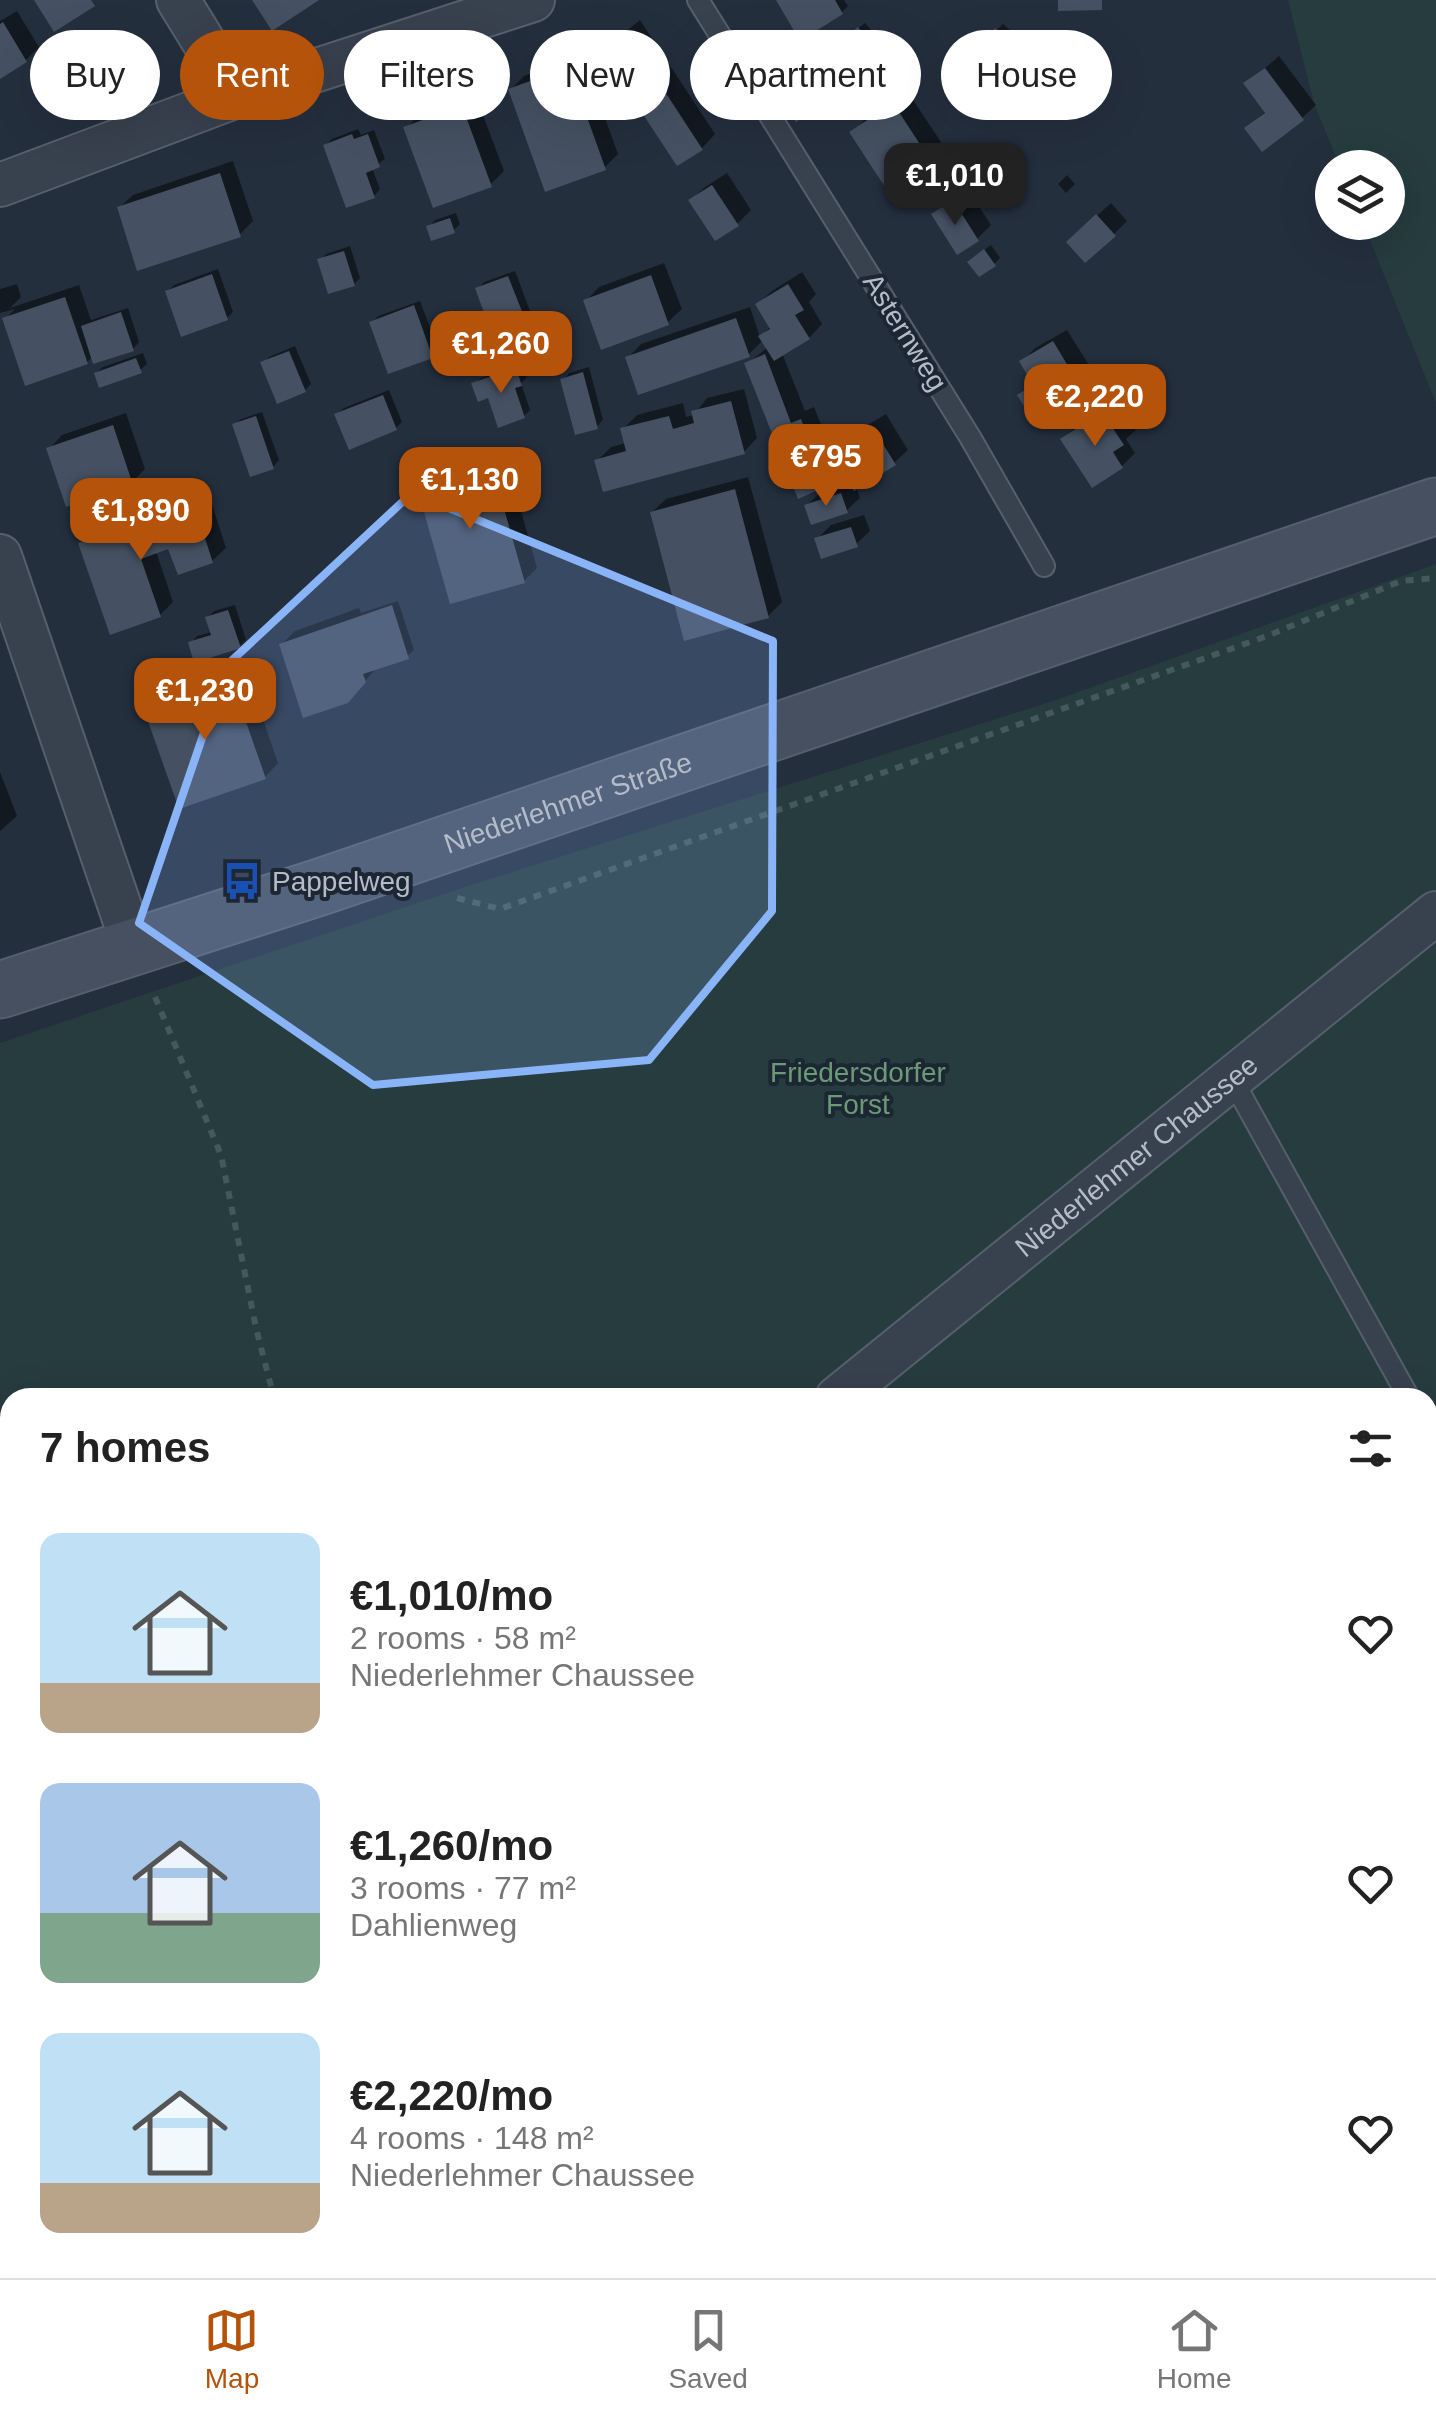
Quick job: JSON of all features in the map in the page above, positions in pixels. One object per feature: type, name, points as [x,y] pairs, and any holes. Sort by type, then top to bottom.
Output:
[{"type":"main road","name":"Niederlehmer Straße","points":[[0,990],[277,901],[1436,506]]},
{"type":"street","points":[[178,0],[196,30]]},
{"type":"street","points":[[324,68],[533,0]]},
{"type":"street","points":[[0,185],[180,117]]},
{"type":"street","points":[[0,556],[133,945]]},
{"type":"street","name":"Niederlehmer Chaussee","points":[[849,1388],[1436,913]]},
{"type":"lane","name":"Asternweg","points":[[698,0],[970,438],[1044,566]]},
{"type":"lane","points":[[1232,1079],[1403,1388]]},
{"type":"path","points":[[450,897],[500,908],[1267,636],[1401,581],[1436,578]]},
{"type":"path","points":[[133,945],[222,1155],[271,1388]]},
{"type":"highlighted area","points":[[412,493],[773,641],[772,911],[649,1060],[373,1085],[139,923],[227,665]]},
{"type":"green space","points":[[1288,0],[1436,0],[1436,403],[1370,240],[1405,240],[1405,150],[1333,150],[1314,103]]},
{"type":"green space","name":"Friedersdorfer Forst","points":[[1436,564],[1436,1388],[0,1388],[0,1043],[471,885],[1056,700]]},
{"type":"building","points":[[34,0],[91,0],[95,6],[53,30]]},
{"type":"building","points":[[252,0],[319,0],[274,30]]},
{"type":"building","points":[[776,0],[835,0],[843,14],[818,30],[794,30]]},
{"type":"building","points":[[1058,0],[1102,0],[1102,10],[1058,11]]},
{"type":"building","points":[[3,22],[27,62],[0,79],[0,24]]},
{"type":"building","points":[[1265,68],[1304,120],[1262,152],[1244,128],[1265,113],[1243,83]]},
{"type":"building","points":[[530,81],[530,120],[588,120],[606,170],[545,192],[510,88]]},
{"type":"building","points":[[670,99],[703,150],[677,166],[647,120],[670,120]]},
{"type":"building","points":[[423,120],[467,120],[492,187],[433,208],[403,127]]},
{"type":"building","points":[[867,120],[904,120],[929,158],[885,187],[849,132]]},
{"type":"building","points":[[352,134],[354,139],[368,134],[380,167],[366,173],[375,198],[346,208],[323,145]]},
{"type":"building","points":[[220,173],[241,237],[137,271],[117,207]]},
{"type":"building","points":[[712,185],[739,226],[715,241],[688,200]]},
{"type":"building","points":[[953,200],[979,241],[957,255],[931,214]]},
{"type":"building","points":[[1096,214],[1116,236],[1085,263],[1066,242]]},
{"type":"building","points":[[450,218],[455,233],[431,241],[426,226]]},
{"type":"building","points":[[984,249],[996,266],[979,277],[967,262]]},
{"type":"building","points":[[344,251],[355,286],[328,294],[317,259]]},
{"type":"building","points":[[212,274],[228,320],[181,337],[165,291]]},
{"type":"building","points":[[651,275],[669,325],[601,350],[583,300]]},
{"type":"building","points":[[508,276],[525,319],[491,332],[475,288]]},
{"type":"building","points":[[788,284],[804,310],[795,315],[810,339],[774,361],[758,336],[770,329],[755,304]]},
{"type":"building","points":[[65,297],[88,364],[25,386],[2,318]]},
{"type":"building","points":[[414,305],[433,358],[388,374],[369,322]]},
{"type":"building","points":[[121,312],[134,351],[93,364],[81,326]]},
{"type":"building","points":[[736,318],[750,357],[638,395],[625,357]]},
{"type":"building","points":[[1053,341],[1077,381],[1027,411],[1017,395],[1033,385],[1019,361]]},
{"type":"building","points":[[289,351],[306,392],[277,404],[260,362]]},
{"type":"building","points":[[765,354],[791,423],[801,419],[827,486],[798,499],[744,363]]},
{"type":"building","points":[[136,358],[142,373],[99,388],[94,373]]},
{"type":"building","points":[[516,368],[522,386],[515,388],[525,418],[498,428],[488,398],[478,402],[471,383]]},
{"type":"building","points":[[583,372],[598,429],[575,435],[560,379]]},
{"type":"building","points":[[383,395],[397,430],[349,450],[334,414]]},
{"type":"building","points":[[731,401],[745,454],[603,492],[594,460],[626,451],[620,428],[669,416],[673,429],[694,423],[691,411]]},
{"type":"building","points":[[1102,412],[1124,445],[1113,452],[1123,468],[1092,488],[1060,439]]},
{"type":"building","points":[[256,416],[274,469],[250,477],[232,424]]},
{"type":"building","points":[[113,425],[133,485],[66,507],[46,448]]},
{"type":"building","points":[[872,426],[896,465],[854,491],[830,450]]},
{"type":"building","points":[[490,459],[525,583],[450,604],[415,480]]},
{"type":"building","points":[[735,489],[769,618],[684,641],[650,512]]},
{"type":"building","points":[[841,493],[848,513],[811,525],[804,505]]},
{"type":"building","points":[[193,501],[213,563],[178,575],[168,549],[141,559],[161,617],[110,635],[78,543]]},
{"type":"building","points":[[851,527],[858,547],[821,559],[814,538]]},
{"type":"building","points":[[392,605],[409,659],[363,674],[366,682],[348,703],[303,718],[279,644]]},
{"type":"building","points":[[228,610],[241,648],[194,663],[188,642],[211,635],[205,617]]},
{"type":"building","points":[[230,676],[266,779],[179,809],[143,707]]},
{"type":"place","name":"Pappelweg","points":[[242,881]]}]
